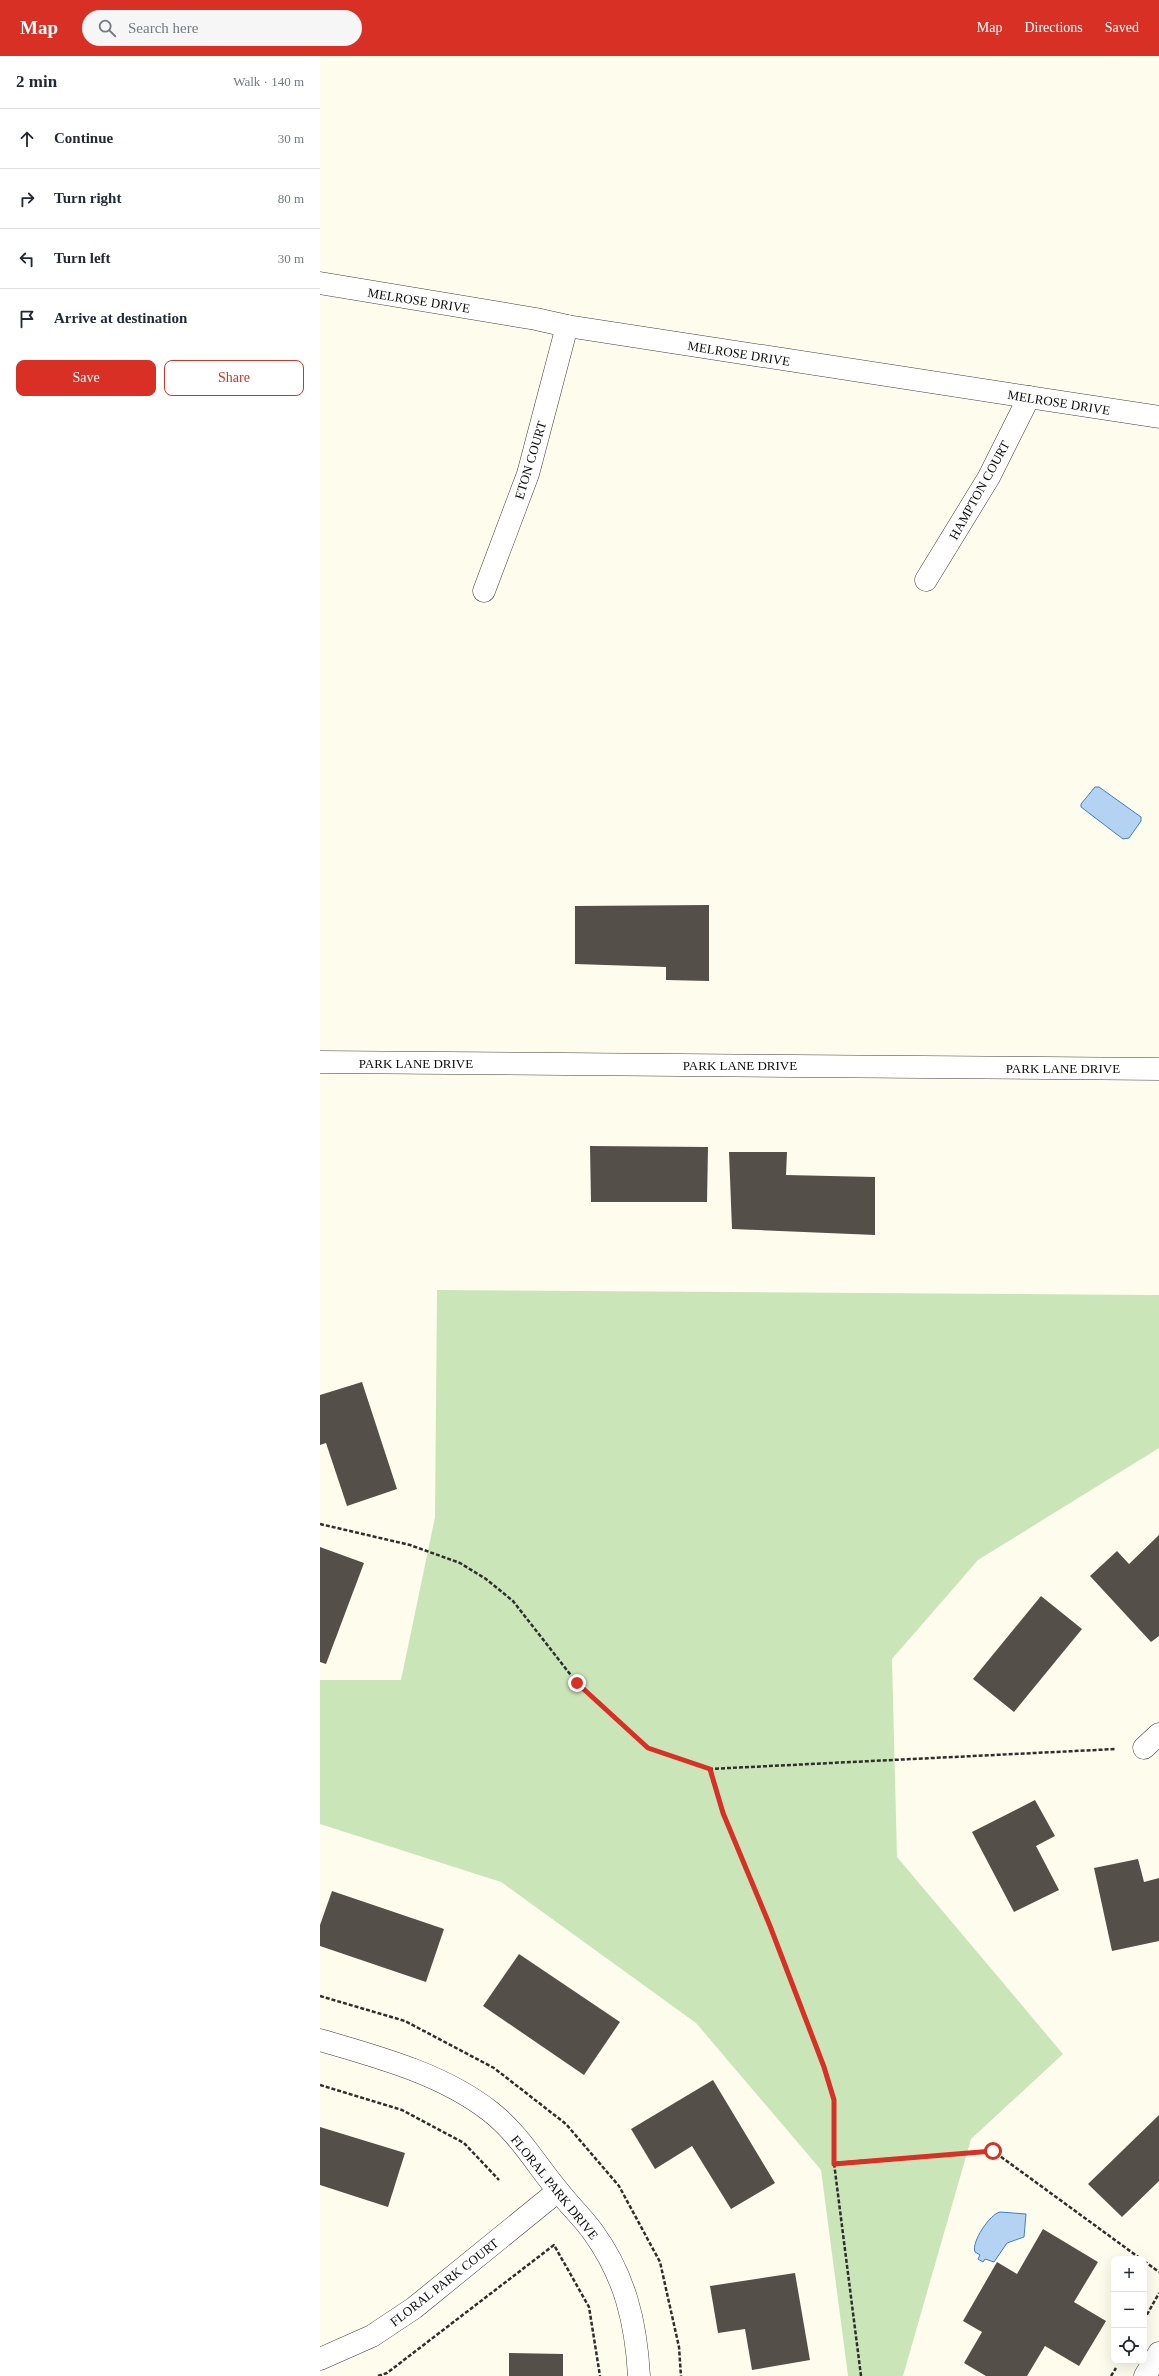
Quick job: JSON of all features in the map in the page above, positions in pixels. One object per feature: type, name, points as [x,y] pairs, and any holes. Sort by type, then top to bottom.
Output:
[{"type":"street","name":"MELROSE DRIVE","points":[[320,284],[536,319],[567,326],[1159,417]]},
{"type":"street","name":"ETON COURT","points":[[484,592],[528,474],[567,326]]},
{"type":"street","name":"HAMPTON COURT","points":[[926,580],[989,477],[1028,398]]},
{"type":"street","name":"PARK LANE DRIVE","points":[[320,1062],[1159,1069]]},
{"type":"street","name":"FLORAL PARK DRIVE","points":[[320,2040],[391,2061],[456,2090],[492,2113],[528,2150],[558,2191],[593,2232],[621,2279],[633,2319],[639,2376]]},
{"type":"street","name":"FLORAL PARK COURT","points":[[320,2359],[372,2336],[414,2308],[558,2191]]},
{"type":"street","points":[[1145,2376],[1159,2353]]},
{"type":"path","points":[[320,1524],[410,1545],[460,1562],[486,1579],[513,1601],[577,1683],[648,1748],[710,1769],[1151,1741]]},
{"type":"path","points":[[710,1769],[723,1813],[770,1926],[824,2067],[834,2100],[834,2164],[862,2376]]},
{"type":"path","points":[[320,2085],[402,2110],[464,2143],[499,2180]]},
{"type":"path","points":[[834,2164],[993,2151],[1137,2256]]},
{"type":"path","points":[[378,2376],[386,2373],[554,2245],[589,2307],[600,2376]]},
{"type":"path","points":[[1147,2263],[1159,2272]]},
{"type":"path","points":[[1147,2315],[1159,2293]]},
{"type":"green space","points":[[437,1290],[1159,1295],[1159,1448],[978,1560],[892,1659],[897,1857],[1063,2054],[971,2139],[903,2376],[848,2376],[821,2170],[696,2023],[501,1882],[320,1824],[320,1680],[401,1680],[435,1517]]},
{"type":"water","points":[[1095,787],[1099,787],[1141,817],[1141,821],[1129,838],[1123,839],[1081,807],[1081,804]]},
{"type":"water","points":[[1000,2212],[1026,2214],[1024,2237],[1007,2243],[994,2262],[985,2259],[983,2262],[978,2259],[980,2255],[975,2252],[976,2242],[982,2229],[991,2218]]},
{"type":"building","points":[[709,905],[709,981],[666,980],[666,967],[575,964],[575,906]]},
{"type":"building","points":[[590,1146],[708,1147],[707,1202],[591,1202]]},
{"type":"building","points":[[729,1152],[787,1152],[786,1175],[875,1177],[875,1235],[732,1229]]},
{"type":"building","points":[[362,1382],[397,1489],[347,1506],[326,1443],[320,1445],[320,1395]]},
{"type":"building","points":[[1159,1535],[1159,1636],[1151,1642],[1090,1576],[1117,1551],[1129,1564]]},
{"type":"building","points":[[320,1547],[364,1563],[326,1664],[320,1662]]},
{"type":"building","points":[[1041,1596],[1082,1629],[1014,1712],[973,1679]]},
{"type":"building","points":[[1035,1800],[1055,1836],[1036,1846],[1059,1890],[1014,1912],[972,1832]]},
{"type":"building","points":[[1138,1859],[1144,1882],[1159,1878],[1159,1941],[1112,1951],[1094,1868]]},
{"type":"building","points":[[332,1891],[444,1929],[426,1982],[320,1946],[320,1925]]},
{"type":"building","points":[[519,1954],[620,2022],[584,2075],[483,2006]]},
{"type":"building","points":[[713,2080],[775,2183],[731,2209],[692,2146],[655,2169],[631,2129]]},
{"type":"building","points":[[1159,2115],[1159,2181],[1122,2217],[1088,2184]]},
{"type":"building","points":[[320,2127],[405,2153],[388,2207],[320,2185]]},
{"type":"building","points":[[1043,2229],[1098,2262],[1074,2302],[1106,2321],[1079,2366],[1045,2346],[1027,2376],[986,2376],[964,2363],[982,2332],[963,2321],[997,2262],[1017,2274]]},
{"type":"building","points":[[795,2273],[810,2360],[752,2370],[745,2329],[718,2333],[710,2286]]},
{"type":"building","points":[[509,2353],[563,2354],[563,2376],[509,2376]]},
{"type":"route","points":[[577,1683],[648,1748],[710,1769],[723,1813],[770,1926],[824,2067],[834,2100],[834,2164],[993,2151]]}]
